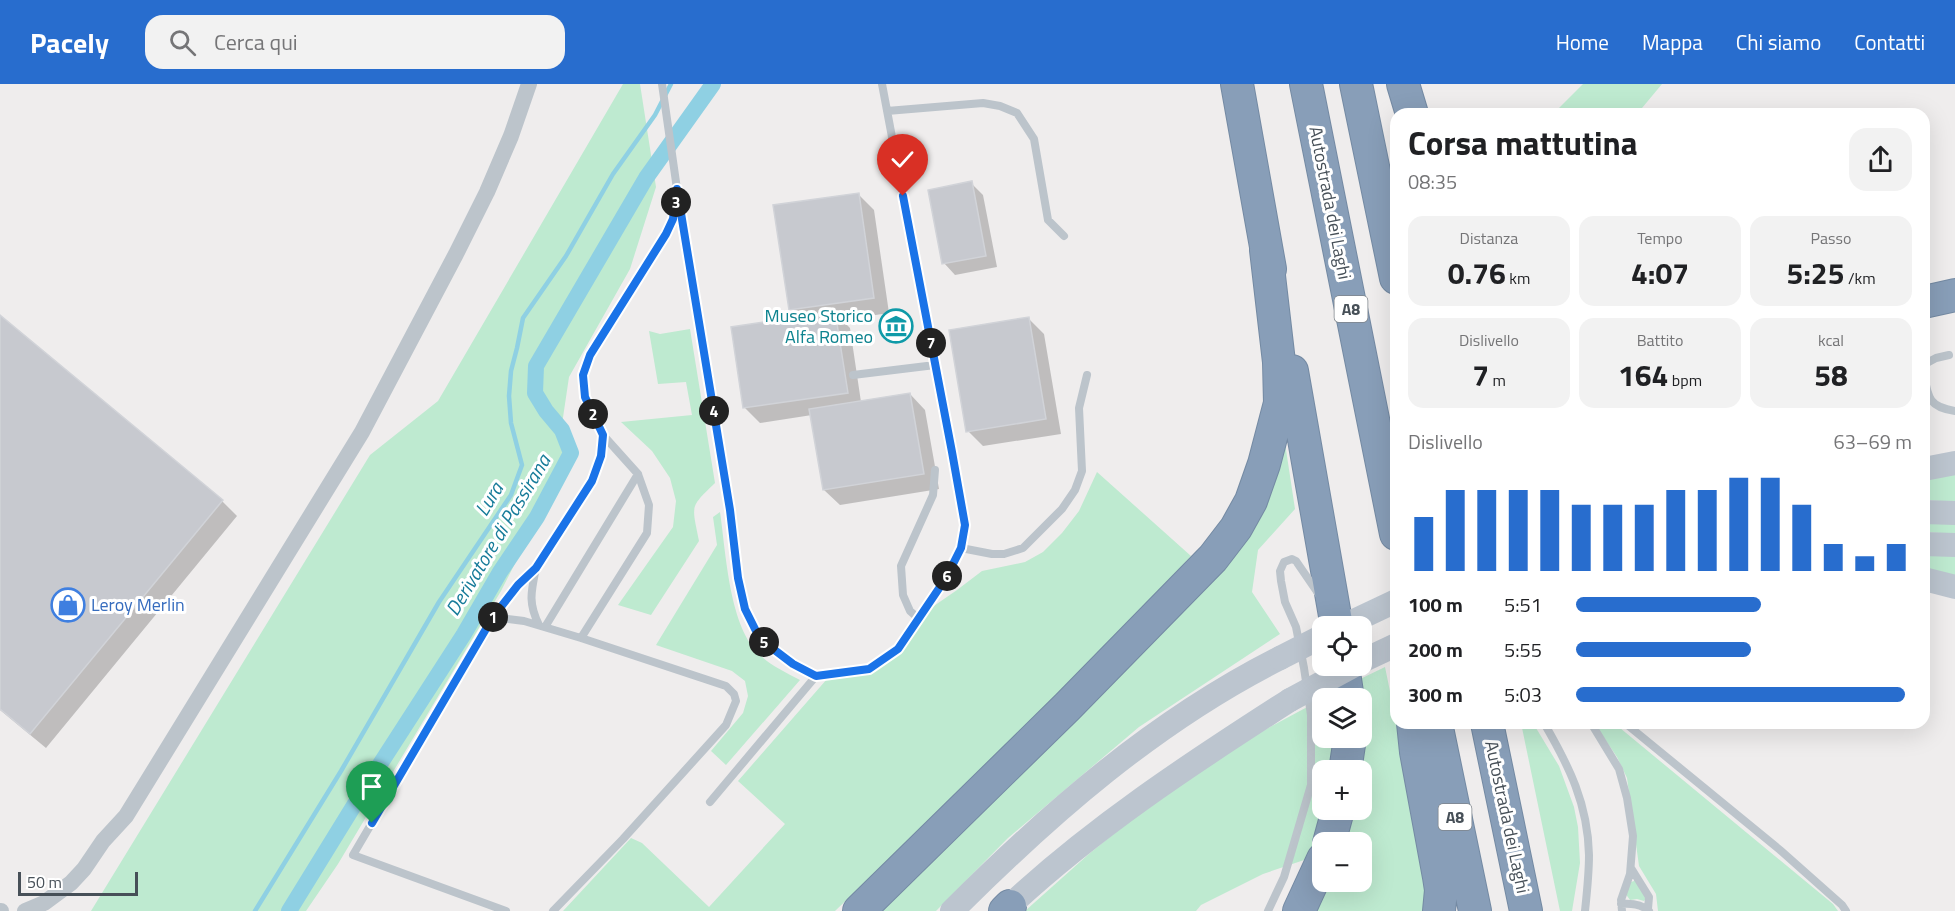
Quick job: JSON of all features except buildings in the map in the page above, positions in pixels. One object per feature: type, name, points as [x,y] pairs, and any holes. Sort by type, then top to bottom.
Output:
[{"type":"highway","points":[[859,911],[1067,707],[1213,558],[1236,528],[1254,492],[1280,403],[1280,362],[1266,250],[1238,84]]},
{"type":"highway","name":"Autostrada dei Laghi","points":[[1306,84],[1390,504]]},
{"type":"highway","points":[[1356,84],[1390,249]]},
{"type":"highway","points":[[1403,84],[1410,108]]},
{"type":"highway","points":[[1266,250],[1292,370],[1332,616]]},
{"type":"highway","points":[[1930,301],[1955,295]]},
{"type":"highway","points":[[1414,729],[1441,890],[1439,911]]},
{"type":"highway","name":"A8","points":[[1437,729],[1475,911]]},
{"type":"highway","name":"Autostrada dei Laghi","points":[[1488,729],[1526,911]]},
{"type":"highway","points":[[1299,911],[1312,883]]},
{"type":"main road","points":[[1930,468],[1955,463]]},
{"type":"main road","points":[[1930,512],[1955,513]]},
{"type":"main road","points":[[1930,544],[1955,545]]},
{"type":"main road","points":[[1930,581],[1955,587]]},
{"type":"main road","points":[[1362,616],[1390,604]]},
{"type":"main road","points":[[952,911],[1063,806],[1150,736],[1197,704],[1246,675],[1312,640]]},
{"type":"main road","points":[[1372,656],[1390,648]]},
{"type":"main road","points":[[1006,909],[1102,827],[1182,769],[1290,700],[1334,676]]},
{"type":"street","points":[[25,911],[44,903],[70,883],[126,816],[362,432],[487,192],[511,136],[529,84]]},
{"type":"lane","points":[[662,84],[730,510],[738,578],[745,609],[760,639],[793,664],[816,676],[869,669],[898,649],[946,578],[961,548],[965,525],[882,84]]},
{"type":"lane","points":[[1398,84],[1402,108]]},
{"type":"lane","points":[[887,111],[983,103],[1000,106],[1017,113],[1034,139],[1048,219],[1064,236]]},
{"type":"lane","points":[[581,638],[647,533],[649,505],[638,474],[603,435],[585,397],[583,375],[590,355],[666,234],[673,219],[677,189]]},
{"type":"lane","points":[[1930,361],[1949,355]]},
{"type":"lane","points":[[853,375],[935,365]]},
{"type":"lane","points":[[961,548],[992,554],[1004,554],[1023,548],[1062,509],[1076,490],[1082,471],[1079,408],[1087,375]]},
{"type":"lane","points":[[1930,399],[1944,409],[1955,411]]},
{"type":"lane","points":[[506,911],[352,855],[493,617],[518,585],[536,568],[592,481],[601,456],[603,435]]},
{"type":"lane","points":[[918,618],[910,611],[903,595],[901,567],[933,495],[935,470]]},
{"type":"lane","points":[[542,626],[638,474]]},
{"type":"lane","points":[[1268,911],[1284,877],[1311,785],[1311,715],[1296,627],[1285,602],[1281,581],[1280,571],[1284,562],[1292,559],[1296,561],[1327,616]]},
{"type":"lane","points":[[536,568],[531,592],[531,610],[542,626]]},
{"type":"lane","points":[[493,617],[542,626],[726,686],[734,694],[736,701],[726,725],[553,911]]},
{"type":"lane","points":[[710,802],[816,676]]},
{"type":"lane","points":[[1547,729],[1569,767],[1579,792],[1586,820],[1589,876],[1585,911]]},
{"type":"lane","points":[[1595,729],[1619,769],[1627,798],[1633,836],[1631,868],[1621,900],[1622,907],[1631,903],[1649,910],[1648,897],[1631,868]]},
{"type":"lane","points":[[1632,729],[1779,850],[1846,911]]},
{"type":"green space","points":[[623,84],[640,84],[656,187],[630,269],[569,377],[561,431],[566,463],[501,591],[338,864],[306,911],[91,911],[370,455],[438,401]]},
{"type":"green space","points":[[1583,84],[1662,84],[1642,108],[1559,108]]},
{"type":"green space","points":[[690,329],[715,483],[695,508],[699,541],[651,615],[618,605],[673,527],[676,501],[670,478],[652,451],[621,422],[692,415],[686,382],[658,384],[649,331],[660,334]]},
{"type":"green space","points":[[1280,410],[1295,509],[1258,550],[1252,592],[1280,634],[1139,727],[1008,838],[936,911],[869,911],[1219,562]]},
{"type":"green space","points":[[1097,472],[1191,556],[1061,692],[835,911],[563,911],[631,838],[642,843],[709,907],[785,824],[738,781],[827,679],[871,672],[901,650],[928,610],[982,571],[1025,562],[1043,552],[1079,511]]},
{"type":"green space","points":[[1955,472],[1955,502],[1930,500],[1930,476]]},
{"type":"green space","points":[[720,512],[727,568],[742,628],[750,644],[761,656],[800,680],[726,765],[711,751],[743,713],[748,696],[745,681],[732,671],[656,645],[717,545],[713,517]]},
{"type":"green space","points":[[1930,520],[1955,522],[1955,534],[1930,532]]},
{"type":"green space","points":[[1930,549],[1955,551],[1955,579],[1930,572]]},
{"type":"green space","points":[[1385,667],[1390,691],[1390,729],[1398,729],[1432,911],[1309,911],[1318,892],[1372,892],[1372,832],[1339,832],[1343,820],[1372,820],[1372,760],[1356,760],[1359,748],[1372,748],[1372,688],[1358,688],[1356,681],[1372,676],[1372,673]]},
{"type":"green space","points":[[1312,704],[1312,748],[1339,748],[1338,760],[1312,760],[1312,820],[1321,820],[1320,832],[1312,832],[1312,857],[1263,874],[1201,905],[1196,911],[1025,911],[1090,853],[1152,803],[1259,733]]},
{"type":"green space","points":[[1522,729],[1537,729],[1559,766],[1574,807],[1578,827],[1580,863],[1572,911],[1560,911]]},
{"type":"green space","points":[[1598,729],[1621,729],[1833,904],[1838,911],[1658,911],[1656,894],[1639,866],[1627,778],[1617,757]]},
{"type":"green space","points":[[1634,876],[1646,898],[1644,901],[1630,900],[1625,893],[1628,883],[1634,881]]},
{"type":"waterway","name":"Lura","points":[[255,911],[341,771],[439,602],[511,495],[522,465],[511,423],[509,396],[511,371],[523,318],[566,256],[613,174],[655,115],[671,84]]},
{"type":"waterway","name":"Derivatore di Passirana","points":[[289,911],[464,634],[500,572],[537,517],[571,453],[562,430],[535,393],[536,366],[646,178],[713,84]]},
{"type":"place","name":"Museo Storico Alfa Romeo","points":[[896,326]]},
{"type":"place","name":"Leroy Merlin","points":[[68,605]]},
{"type":"route","points":[[372,823],[493,617],[518,585],[536,568],[592,481],[601,456],[603,435],[585,397],[583,375],[590,355],[666,234],[673,219],[677,189],[730,510],[738,578],[745,609],[760,639],[793,664],[816,676],[869,669],[898,649],[946,578],[961,548],[965,525],[903,196]]}]
